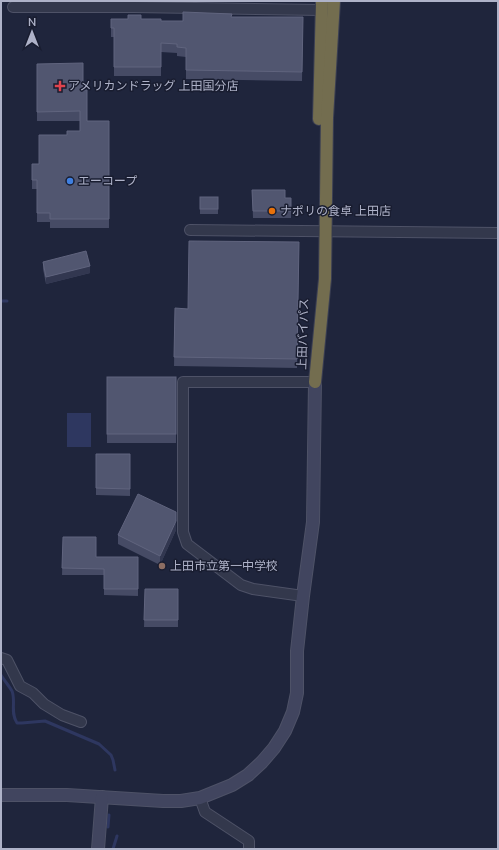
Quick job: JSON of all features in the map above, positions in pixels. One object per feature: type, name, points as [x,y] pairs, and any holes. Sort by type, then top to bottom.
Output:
[{"type":"highway","name":"上田バイパス","points":[[315,382],[319,277],[334,1]]},
{"type":"highway","name":"上田バイパス","points":[[322,6],[322,231]]},
{"type":"street","points":[[13,7],[134,4],[322,6]]},
{"type":"street","points":[[190,230],[498,233]]},
{"type":"street","points":[[1,795],[67,795],[163,801],[181,801],[200,798],[221,790],[248,775],[270,753],[285,731],[293,712],[297,693],[297,651],[313,522],[315,382],[183,382],[183,532],[187,544],[241,585],[253,589],[303,596]]},
{"type":"street","points":[[1,658],[7,660],[20,686],[33,693],[44,704],[62,715],[81,722]]},
{"type":"street","points":[[98,849],[102,797]]},
{"type":"street","points":[[200,798],[205,812],[249,841],[249,849]]},
{"type":"water","points":[[67,413],[91,413],[91,447],[67,447]]},
{"type":"building","points":[[183,12],[232,14],[231,17],[303,17],[302,72],[186,70],[186,48],[177,47],[177,44],[161,43],[161,67],[114,67],[114,28],[111,28],[111,19],[128,19],[128,15],[141,15],[141,19],[183,21]]},
{"type":"building","name":"エーコープ","points":[[83,63],[83,90],[87,90],[87,121],[109,121],[109,219],[50,219],[50,213],[37,213],[37,180],[32,180],[32,164],[39,164],[39,135],[67,135],[67,131],[80,131],[80,111],[37,112],[37,64]]},
{"type":"building","name":"ナポリの食卓 上田店","points":[[252,190],[285,190],[285,198],[291,198],[291,211],[253,211]]},
{"type":"building","points":[[200,197],[218,197],[218,209],[200,209]]},
{"type":"building","points":[[189,241],[299,242],[297,359],[174,357],[175,308],[188,309]]},
{"type":"building","points":[[86,251],[90,266],[46,277],[43,262]]},
{"type":"building","points":[[107,377],[176,377],[176,434],[107,434]]},
{"type":"building","points":[[96,454],[130,454],[130,489],[96,488]]},
{"type":"building","points":[[138,494],[176,512],[176,521],[160,556],[118,535]]},
{"type":"building","points":[[63,537],[96,537],[96,557],[138,557],[138,589],[104,589],[104,569],[62,568]]},
{"type":"building","points":[[145,589],[178,589],[178,620],[144,620]]},
{"type":"waterway","points":[[1,301],[7,301]]},
{"type":"waterway","points":[[1,675],[12,691],[13,711],[17,723],[45,721],[99,744],[111,755],[115,770]]},
{"type":"waterway","points":[[108,827],[109,815]]},
{"type":"waterway","points":[[113,849],[117,836]]},
{"type":"place","name":"アメリカンドラッグ 上田国分店","points":[[60,86]]},
{"type":"place","name":"エーコープ","points":[[70,181]]},
{"type":"place","name":"ナポリの食卓 上田店","points":[[272,211]]},
{"type":"place","name":"上田市立第一中学校","points":[[162,566]]}]
